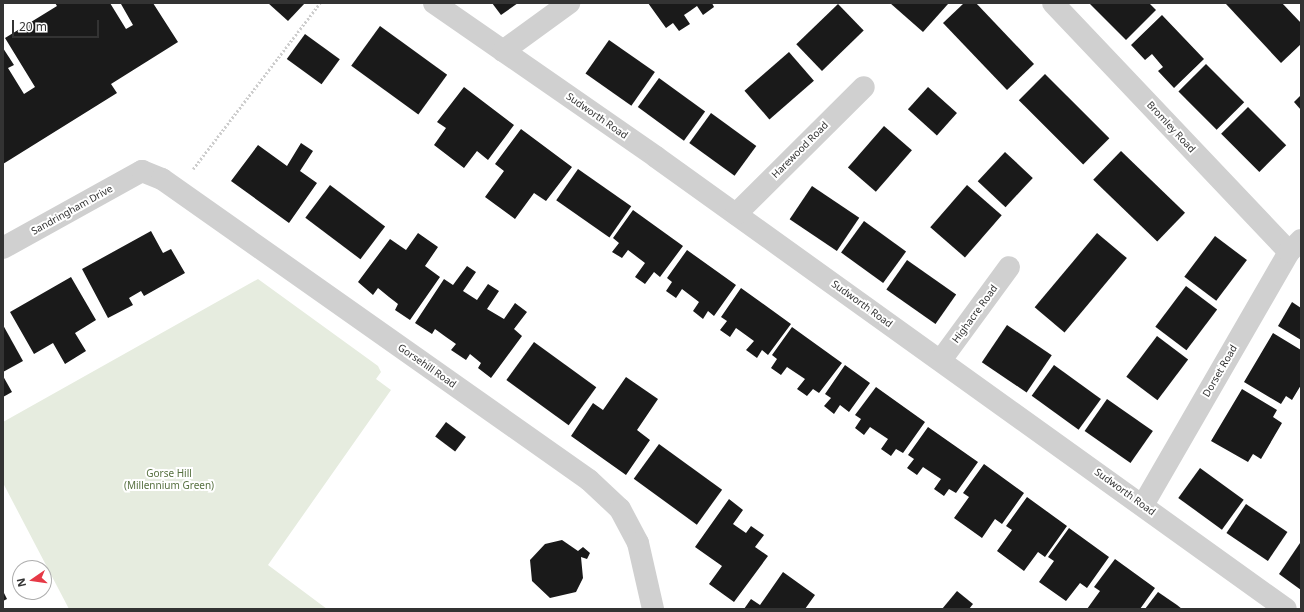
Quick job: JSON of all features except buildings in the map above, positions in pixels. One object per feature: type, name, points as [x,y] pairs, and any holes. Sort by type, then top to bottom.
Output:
[{"type":"street","name":"Sudworth Road","points":[[434,3],[736,214],[1286,609]]},
{"type":"street","points":[[503,51],[569,3]]},
{"type":"street","name":"Bromley Road","points":[[1053,3],[1295,246]]},
{"type":"street","name":"Harewood Road","points":[[736,214],[864,87]]},
{"type":"street","name":"Gorsehill Road","points":[[142,171],[162,179],[589,480],[620,509],[638,543],[653,609]]},
{"type":"street","name":"Sandringham Drive","points":[[3,248],[142,171]]},
{"type":"street","name":"Dorset Road","points":[[1143,505],[1295,246]]},
{"type":"street","name":"Highacre Road","points":[[941,360],[1009,267]]},
{"type":"path","points":[[177,190],[320,3]]},
{"type":"green space","name":"Gorse Hill (Millennium Green)","points":[[258,279],[378,366],[381,372],[376,379],[391,390],[268,565],[327,609],[69,609],[52,577],[52,560],[43,560],[3,483],[3,422]]}]
